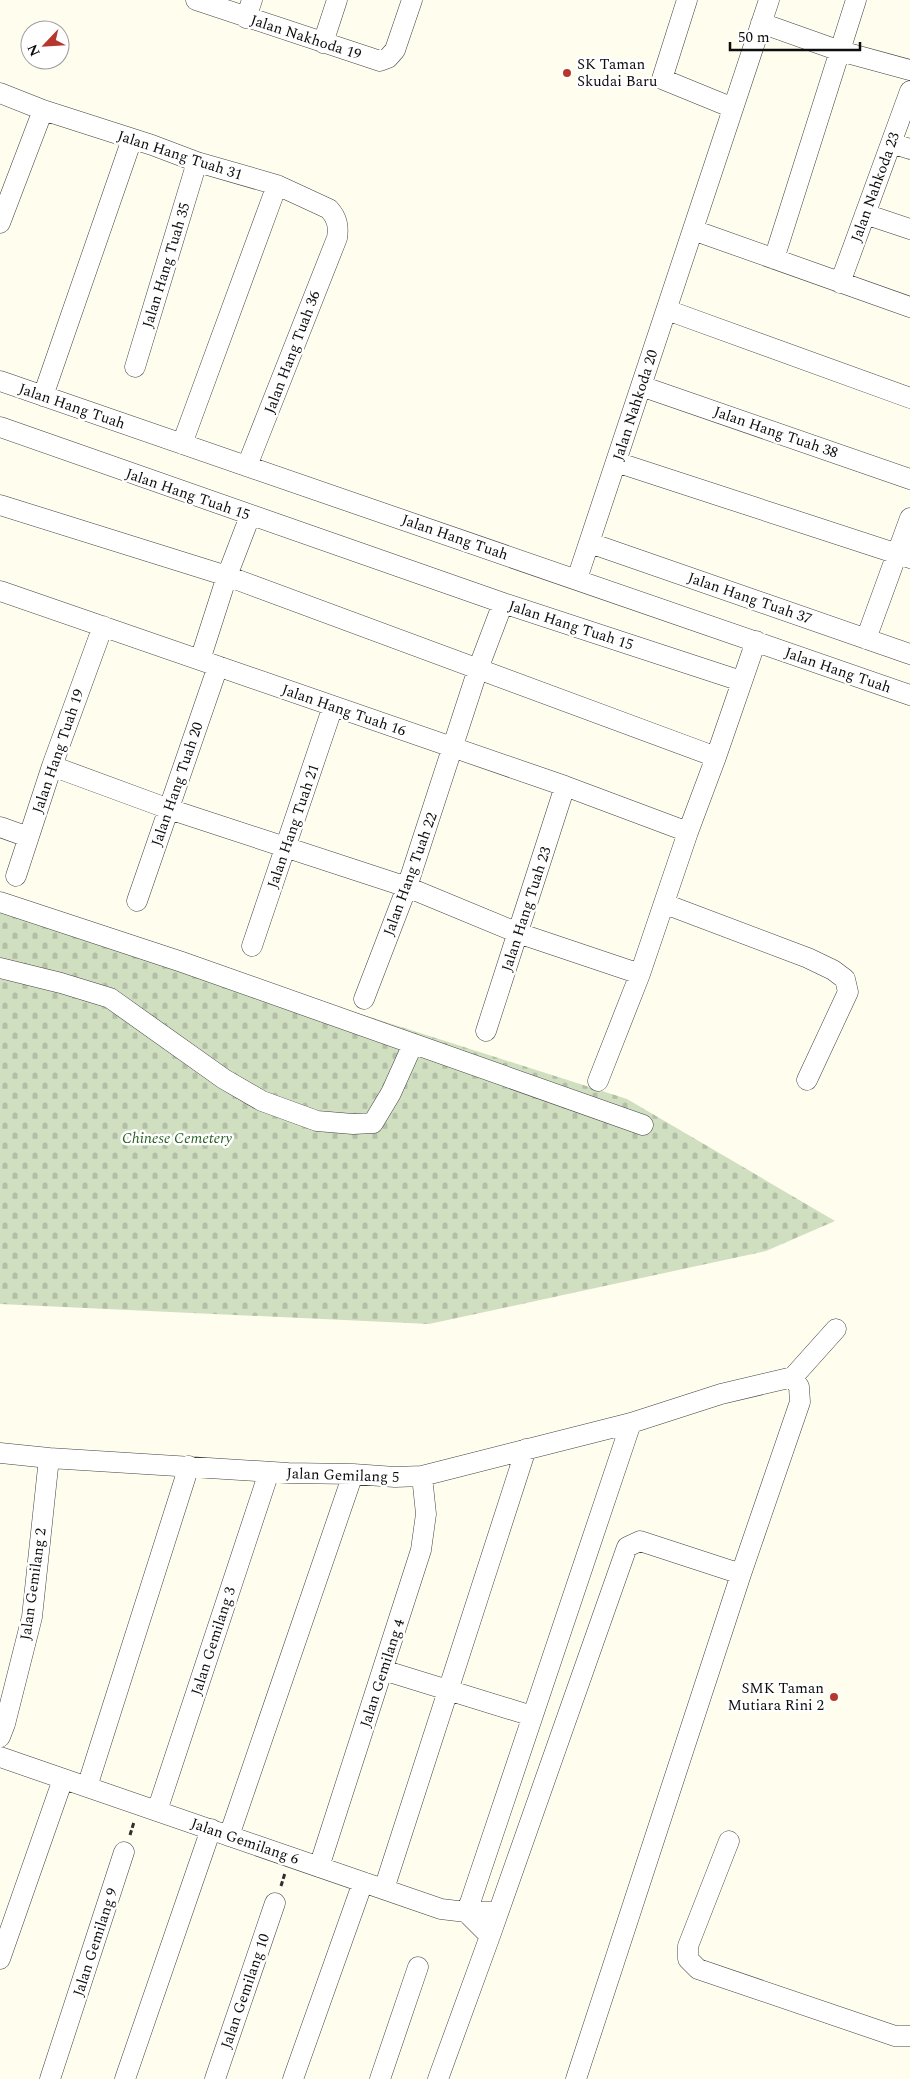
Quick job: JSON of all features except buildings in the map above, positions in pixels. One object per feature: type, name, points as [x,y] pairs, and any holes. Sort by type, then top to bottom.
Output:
[{"type":"street","name":"Jalan Nakhoda 19","points":[[196,0],[249,9],[323,43],[380,60],[388,58],[395,50],[412,0]]},
{"type":"street","points":[[323,43],[337,0]]},
{"type":"street","points":[[688,0],[662,79],[733,108]]},
{"type":"street","name":"Jalan Nahkoda 20","points":[[577,579],[769,0]]},
{"type":"street","points":[[774,259],[856,0]]},
{"type":"street","points":[[761,23],[840,51],[910,70]]},
{"type":"street","name":"Jalan Nahkoda 23","points":[[840,283],[910,91]]},
{"type":"street","name":"Jalan Hang Tuah 31","points":[[0,93],[43,110],[132,138],[197,162],[277,185],[329,209],[335,216],[339,228],[337,238]]},
{"type":"street","points":[[0,223],[43,110]]},
{"type":"street","points":[[43,396],[132,138]]},
{"type":"street","points":[[891,143],[910,149]]},
{"type":"street","name":"Jalan Hang Tuah 35","points":[[135,367],[197,162]]},
{"type":"street","points":[[182,444],[277,185]]},
{"type":"street","points":[[865,214],[910,229]]},
{"type":"street","points":[[693,230],[910,307]]},
{"type":"street","name":"Jalan Hang Tuah 36","points":[[247,466],[337,238]]},
{"type":"street","points":[[667,310],[910,398]]},
{"type":"street","name":"Jalan Hang Tuah","points":[[0,381],[910,694]]},
{"type":"street","name":"Jalan Hang Tuah 38","points":[[641,386],[910,479]]},
{"type":"street","name":"Jalan Hang Tuah 15","points":[[2,434],[741,681]]},
{"type":"street","points":[[616,462],[903,556]]},
{"type":"street","points":[[0,505],[227,576],[716,757]]},
{"type":"street","name":"Jalan Hang Tuah 20","points":[[137,901],[169,808],[209,663],[227,576],[250,516]]},
{"type":"street","points":[[866,639],[903,556],[910,518]]},
{"type":"street","name":"Jalan Hang Tuah 37","points":[[590,543],[910,654]]},
{"type":"street","name":"Jalan Hang Tuah 16","points":[[0,591],[565,786],[688,832]]},
{"type":"street","name":"Jalan Hang Tuah 22","points":[[364,999],[407,886],[454,748],[478,669],[503,603]]},
{"type":"street","name":"Jalan Hang Tuah 19","points":[[16,876],[52,766],[102,626]]},
{"type":"street","points":[[598,1081],[640,974],[756,641]]},
{"type":"street","name":"Jalan Hang Tuah 21","points":[[252,946],[333,706]]},
{"type":"street","points":[[52,766],[169,808],[407,886],[518,933],[640,974]]},
{"type":"street","name":"Jalan Hang Tuah 23","points":[[486,1031],[565,786]]},
{"type":"street","points":[[0,828],[28,837]]},
{"type":"street","points":[[0,902],[182,962],[644,1125]]},
{"type":"street","points":[[665,904],[808,958],[833,970],[845,979],[848,992],[807,1080]]},
{"type":"street","points":[[0,968],[61,983],[110,998],[224,1079],[262,1101],[317,1121],[353,1124],[373,1123],[391,1093],[413,1044]]},
{"type":"street","points":[[576,2079],[741,1574],[800,1402],[799,1387],[793,1377],[836,1329]]},
{"type":"street","name":"Jalan Gemilang 5","points":[[0,1453],[49,1458],[269,1472],[353,1474],[396,1478],[422,1476],[631,1423],[722,1394],[793,1377]]},
{"type":"street","points":[[490,1936],[466,1912],[631,1423]]},
{"type":"street","points":[[384,1889],[526,1449]]},
{"type":"street","name":"Jalan Gemilang 2","points":[[0,1737],[5,1724],[32,1616],[49,1458]]},
{"type":"street","points":[[86,1787],[189,1466]]},
{"type":"street","name":"Jalan Gemilang 3","points":[[148,1808],[269,1472]]},
{"type":"street","points":[[124,2079],[220,1833],[353,1474]]},
{"type":"street","name":"Jalan Gemilang 4","points":[[319,1867],[421,1550],[426,1514],[422,1476]]},
{"type":"street","points":[[438,2079],[627,1546],[640,1541],[741,1574]]},
{"type":"street","points":[[383,1670],[532,1716]]},
{"type":"street","name":"Jalan Gemilang 6","points":[[0,1757],[441,1909],[466,1912],[498,1912]]},
{"type":"street","points":[[0,1959],[63,1779]]},
{"type":"street","points":[[729,1840],[688,1946],[688,1959],[698,1969],[895,2036],[910,2036]]},
{"type":"street","name":"Jalan Gemilang 9","points":[[50,2079],[124,1852]]},
{"type":"street","points":[[293,2079],[364,1882]]},
{"type":"street","name":"Jalan Gemilang 10","points":[[215,2079],[275,1904]]},
{"type":"street","points":[[380,2079],[418,1967]]},
{"type":"path","points":[[124,1852],[148,1808]]},
{"type":"path","points":[[275,1904],[291,1857]]},
{"type":"green space","name":"Chinese Cemetery","points":[[0,899],[627,1099],[835,1221],[766,1251],[429,1324],[0,1304]]},
{"type":"place","name":"SK Taman Skudai Baru","points":[[567,73]]},
{"type":"place","name":"SMK Taman Mutiara Rini 2","points":[[834,1697]]}]
